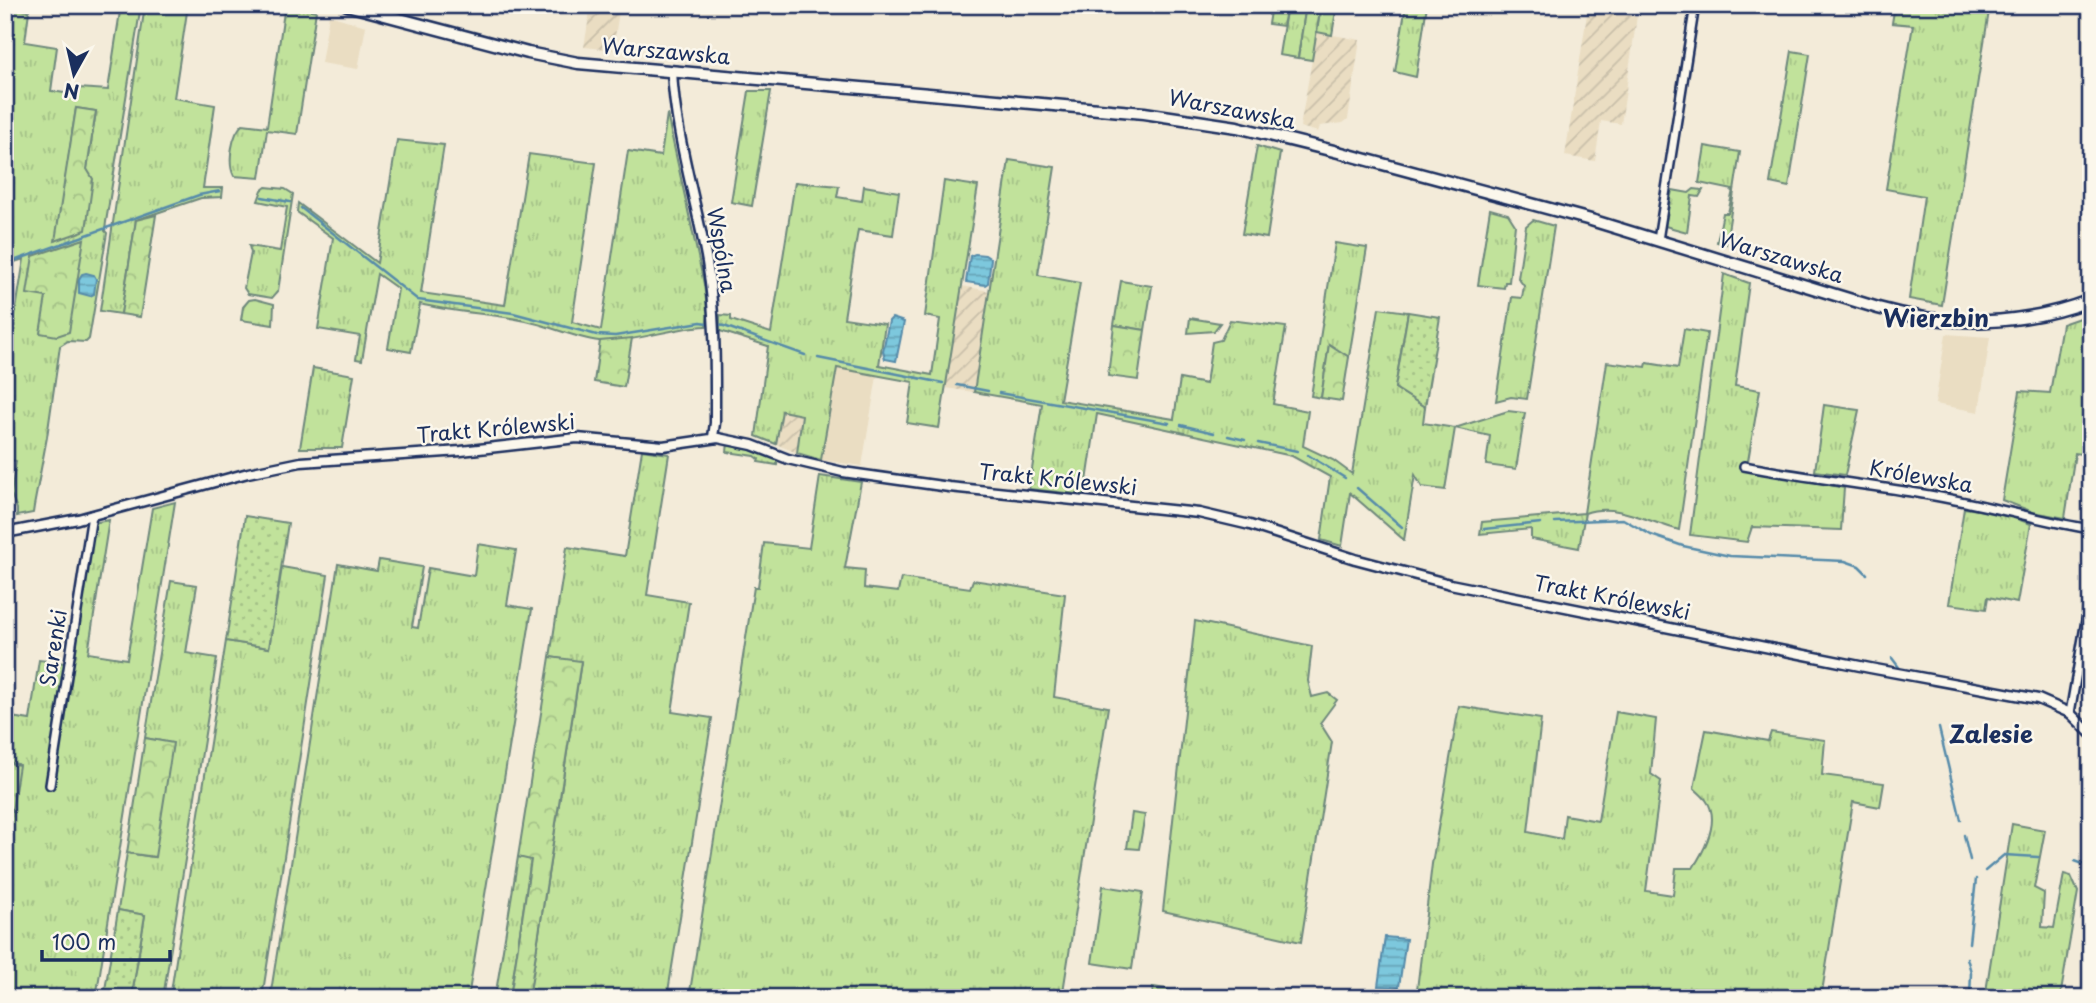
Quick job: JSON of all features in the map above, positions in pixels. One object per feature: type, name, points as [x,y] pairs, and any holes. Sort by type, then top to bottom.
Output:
[{"type":"main road","name":"Warszawska","points":[[347,5],[558,59],[1192,119],[1237,127],[1658,240],[1878,308],[1922,318],[1964,322],[2022,318],[2067,309],[2091,300]]},
{"type":"street","points":[[1658,240],[1695,5]]},
{"type":"street","name":"Wspólna","points":[[672,71],[676,105],[708,263],[714,314],[713,437]]},
{"type":"street","name":"Trakt Królewski","points":[[5,533],[92,515],[248,473],[301,462],[454,452],[577,438],[663,446],[713,437],[752,444],[789,458],[843,472],[949,487],[1199,513],[1250,525],[1354,559],[1450,584],[2038,699],[2070,713],[2091,734]]},
{"type":"street","name":"Królewska","points":[[1744,466],[1929,495],[2002,509],[2027,518],[2091,529]]},
{"type":"street","name":"Sarenki","points":[[50,785],[92,515]]},
{"type":"street","points":[[2070,713],[2091,591]]},
{"type":"shaded area","points":[[591,5],[620,5],[613,50],[584,47]]},
{"type":"shaded area","points":[[1588,8],[1637,16],[1621,124],[1601,121],[1595,161],[1565,156]]},
{"type":"shaded area","points":[[329,15],[366,26],[358,69],[321,63]]},
{"type":"shaded area","points":[[1317,32],[1360,40],[1348,119],[1343,123],[1320,126],[1318,132],[1300,127]]},
{"type":"shaded area","points":[[962,286],[989,291],[974,392],[945,388]]},
{"type":"shaded area","points":[[1946,334],[1990,337],[1979,412],[1935,404]]},
{"type":"shaded area","points":[[836,368],[877,376],[862,466],[821,460]]},
{"type":"shaded area","points":[[782,411],[803,415],[797,453],[776,444]]},
{"type":"green space","points":[[121,5],[141,5],[89,339],[86,342],[68,341],[60,346],[33,513],[17,516],[11,494],[16,461],[5,459],[5,336],[12,335],[24,259],[5,265],[9,244],[5,244],[5,7],[29,11],[25,42],[57,47],[51,91],[78,95],[79,88],[108,90]],"holes":[[[76,108],[96,111],[87,169],[56,241]]]},
{"type":"green space","points":[[145,5],[188,5],[174,98],[215,105],[203,188],[223,188],[222,197],[201,198],[136,220],[121,314],[100,311]]},
{"type":"green space","points":[[285,5],[316,11],[297,134],[267,130],[260,178],[234,176],[231,156],[233,141],[239,128],[243,124],[267,127]]},
{"type":"green space","points":[[1271,5],[1287,5],[1283,26],[1268,24]]},
{"type":"green space","points":[[1287,5],[1306,5],[1298,58],[1279,55]]},
{"type":"green space","points":[[1306,5],[1321,5],[1312,60],[1298,58]]},
{"type":"green space","points":[[1321,5],[1337,5],[1332,35],[1317,32]]},
{"type":"green space","points":[[1406,5],[1427,5],[1416,77],[1395,72]]},
{"type":"green space","points":[[1895,5],[1990,5],[1942,305],[1909,299],[1924,196],[1886,189],[1913,25],[1892,23]]},
{"type":"green space","points":[[1792,51],[1810,54],[1789,187],[1770,183]]},
{"type":"green space","points":[[749,91],[771,91],[752,206],[731,202]]},
{"type":"green space","points":[[76,108],[96,111],[87,169],[93,179],[86,230],[55,241]]},
{"type":"green space","points":[[667,114],[704,284],[708,315],[706,326],[624,340],[599,341],[526,321],[420,304],[411,352],[388,348],[398,289],[377,274],[362,360],[356,359],[360,336],[318,329],[333,238],[297,212],[298,203],[377,263],[397,140],[444,145],[421,293],[505,305],[529,154],[596,163],[572,322],[601,330],[628,151],[661,156]]},
{"type":"green space","points":[[1257,146],[1280,153],[1267,238],[1242,234]]},
{"type":"green space","points":[[1705,146],[1740,152],[1726,244],[1717,242],[1723,213],[1728,213],[1733,190],[1699,183]]},
{"type":"green space","points":[[1009,160],[1055,167],[1038,275],[1080,283],[1060,400],[1174,419],[1180,379],[1206,384],[1212,342],[1221,340],[1230,320],[1286,327],[1273,404],[1308,411],[1303,446],[1333,460],[1352,474],[1379,308],[1408,312],[1395,388],[1425,407],[1423,423],[1455,428],[1445,490],[1422,487],[1415,475],[1404,540],[1350,493],[1342,546],[1321,540],[1330,477],[1292,456],[1097,414],[1085,495],[1029,489],[1042,404],[974,392]]},
{"type":"green space","points":[[944,181],[978,186],[939,428],[907,423],[913,382],[837,368],[821,460],[797,453],[802,415],[782,411],[776,444],[756,436],[768,346],[720,331],[720,315],[731,316],[731,320],[771,333],[795,182],[839,186],[837,197],[862,201],[864,186],[899,192],[893,235],[858,230],[844,318],[885,324],[879,365],[932,375],[940,319],[925,316]]},
{"type":"green space","points":[[266,187],[285,189],[293,194],[278,291],[272,298],[248,294],[244,288],[251,253],[249,246],[280,251],[287,207],[258,201]]},
{"type":"green space","points":[[1694,189],[1703,190],[1699,197],[1692,196],[1687,232],[1665,226],[1672,190],[1689,193]]},
{"type":"green space","points":[[1490,209],[1508,214],[1515,225],[1509,282],[1505,282],[1504,288],[1478,285]]},
{"type":"green space","points":[[156,215],[140,317],[121,314],[136,220]]},
{"type":"green space","points":[[1533,220],[1554,226],[1527,399],[1511,397],[1496,401],[1512,297],[1522,298],[1524,286],[1518,278],[1526,226]]},
{"type":"green space","points":[[84,239],[69,332],[57,336],[40,333],[46,297],[27,294],[33,256]]},
{"type":"green space","points":[[1335,243],[1367,248],[1349,357],[1329,345],[1321,398],[1311,396]]},
{"type":"green space","points":[[1724,274],[1749,283],[1735,386],[1760,390],[1748,461],[1740,467],[1844,488],[1841,530],[1752,527],[1747,542],[1690,535]]},
{"type":"green space","points":[[1121,281],[1152,286],[1145,330],[1114,325]]},
{"type":"green space","points":[[249,300],[274,304],[273,325],[241,320],[243,307]]},
{"type":"green space","points":[[1408,312],[1440,317],[1425,407],[1395,388]]},
{"type":"green space","points":[[2091,314],[2091,357],[2086,385],[2091,386],[2091,455],[2075,453],[2065,518],[2033,512],[2002,500],[2020,391],[2050,393],[2062,324]]},
{"type":"green space","points":[[1190,318],[1220,323],[1214,331],[1188,333]]},
{"type":"green space","points":[[1114,325],[1145,330],[1138,380],[1108,376]]},
{"type":"green space","points":[[1684,329],[1707,333],[1679,530],[1620,511],[1597,510],[1585,513],[1579,548],[1531,539],[1531,529],[1480,534],[1482,522],[1584,513],[1607,362],[1646,367],[1647,363],[1678,368]]},
{"type":"green space","points":[[632,338],[624,387],[594,382],[600,341]]},
{"type":"green space","points":[[1329,344],[1349,357],[1342,401],[1321,398]]},
{"type":"green space","points":[[313,368],[354,375],[342,448],[300,448]]},
{"type":"green space","points":[[1824,405],[1859,410],[1845,475],[1815,471]]},
{"type":"green space","points":[[1508,411],[1525,413],[1516,469],[1486,465],[1490,436],[1455,428]]},
{"type":"green space","points":[[728,443],[777,457],[777,465],[758,462],[759,459],[755,456],[727,452]]},
{"type":"green space","points":[[642,450],[669,454],[647,595],[689,602],[672,712],[712,718],[667,998],[529,998],[581,662],[550,657],[567,547],[625,556]]},
{"type":"green space","points":[[820,476],[861,482],[845,568],[865,570],[864,588],[898,592],[901,578],[970,588],[973,580],[1065,594],[1054,697],[1108,707],[1062,998],[689,998],[754,587],[758,587],[764,543],[809,548]]},
{"type":"green space","points":[[175,502],[96,998],[5,998],[5,810],[11,811],[18,764],[5,762],[5,716],[30,720],[39,660],[65,663],[87,524],[109,520],[88,653],[127,659],[152,508]]},
{"type":"green space","points":[[1964,508],[2001,513],[2031,524],[2017,603],[1988,597],[1986,609],[1949,604]]},
{"type":"green space","points":[[245,516],[288,523],[269,648],[226,641]]},
{"type":"green space","points":[[478,544],[516,550],[507,605],[532,609],[468,998],[270,998],[338,564],[377,571],[379,560],[422,567],[412,627],[418,628],[428,568],[474,576]]},
{"type":"green space","points":[[282,567],[328,575],[262,998],[170,998],[226,641],[269,648]]},
{"type":"green space","points":[[171,581],[197,585],[186,653],[217,658],[163,998],[104,998],[105,990],[132,995],[145,915],[118,910],[127,853],[154,857],[172,743],[145,738]]},
{"type":"green space","points":[[1195,621],[1312,646],[1308,681],[1312,697],[1328,693],[1337,700],[1320,723],[1332,742],[1301,942],[1163,911]]},
{"type":"green space","points":[[550,657],[581,661],[529,998],[510,998],[531,860],[518,857]]},
{"type":"green space","points":[[1459,706],[1541,719],[1528,832],[1562,839],[1565,815],[1598,821],[1616,712],[1656,719],[1651,774],[1661,781],[1646,891],[1673,895],[1676,868],[1693,868],[1706,844],[1712,817],[1705,798],[1694,788],[1706,730],[1768,741],[1771,732],[1825,740],[1822,775],[1884,783],[1880,807],[1853,802],[1821,998],[1416,998],[1432,864]]},
{"type":"green space","points":[[145,738],[173,743],[155,857],[127,853]]},
{"type":"green space","points":[[5,762],[19,765],[12,811],[5,810]]},
{"type":"green space","points":[[1132,813],[1145,815],[1139,849],[1127,848]]},
{"type":"green space","points":[[2012,824],[2045,830],[2034,888],[2044,893],[2042,927],[2054,928],[2064,874],[2071,876],[2078,892],[2060,998],[1985,998]]},
{"type":"green space","points":[[518,857],[531,859],[510,998],[495,998]]},
{"type":"green space","points":[[1103,886],[1143,892],[1132,969],[1092,963]]},
{"type":"green space","points":[[118,910],[145,915],[132,995],[105,990]]},
{"type":"green space","points":[[1154,987],[1216,998],[1152,998]]},
{"type":"water","points":[[975,254],[991,259],[988,283],[985,285],[966,282],[970,256]]},
{"type":"water","points":[[86,273],[94,275],[96,279],[94,294],[90,296],[79,293],[79,279]]},
{"type":"water","points":[[892,318],[904,322],[896,361],[885,359],[883,351],[889,321]]},
{"type":"water","points":[[1385,937],[1406,939],[1399,987],[1378,986]]},
{"type":"waterway","points":[[5,264],[199,195],[220,191]]},
{"type":"waterway","points":[[262,197],[290,202]]},
{"type":"waterway","points":[[301,208],[418,300],[513,313],[597,335],[615,336],[701,322],[724,326],[805,355]]},
{"type":"waterway","points":[[818,358],[943,383]]},
{"type":"waterway","points":[[957,385],[988,391]]},
{"type":"waterway","points":[[999,393],[1169,423]]},
{"type":"waterway","points":[[1181,425],[1214,433]]},
{"type":"waterway","points":[[1228,436],[1245,440]]},
{"type":"waterway","points":[[1258,443],[1297,451]]},
{"type":"waterway","points":[[1308,455],[1345,478]]},
{"type":"waterway","points":[[1357,488],[1402,527]]},
{"type":"waterway","points":[[1555,522],[1623,519],[1651,535],[1683,546],[1730,556],[1845,561],[1859,566],[1867,574]]},
{"type":"waterway","points":[[1484,529],[1541,523]]},
{"type":"waterway","points":[[1892,658],[1901,670]]},
{"type":"waterway","points":[[1939,728],[1961,820]]},
{"type":"waterway","points":[[1964,835],[1970,860]]},
{"type":"waterway","points":[[1985,871],[2004,855],[2038,857]]},
{"type":"waterway","points":[[2075,861],[2091,867]]},
{"type":"waterway","points":[[1969,943],[1976,879]]},
{"type":"waterway","points":[[1967,958],[1971,972],[1970,998]]},
{"type":"district","name":"Wierzbin","points":[[1936,319]]},
{"type":"district","name":"Zalesie","points":[[1991,735]]}]
